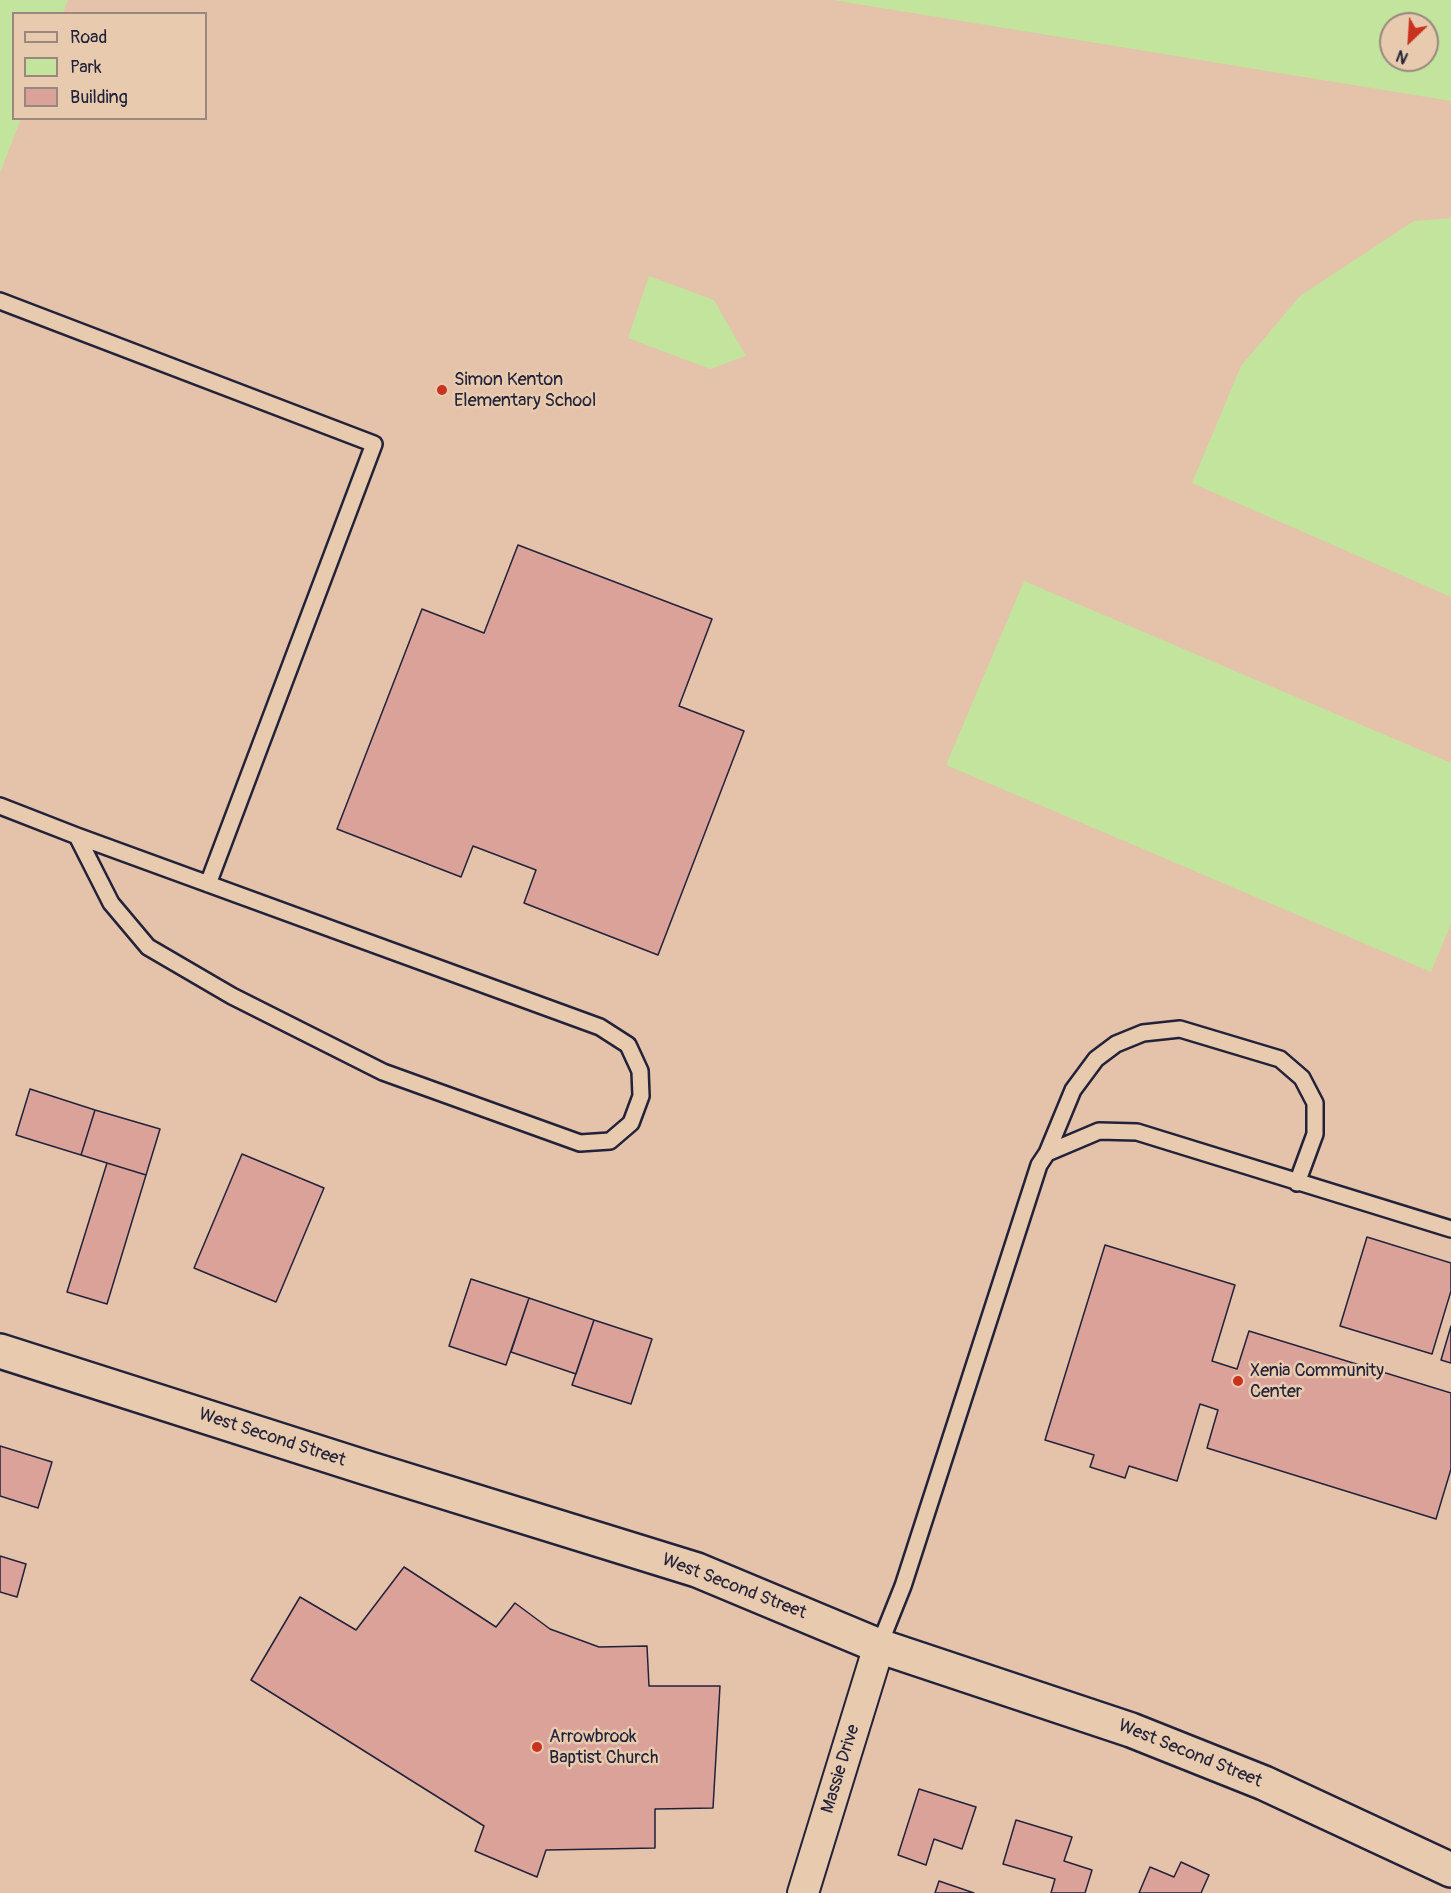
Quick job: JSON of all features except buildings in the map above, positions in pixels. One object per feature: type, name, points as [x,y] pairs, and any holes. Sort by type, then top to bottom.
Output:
[{"type":"main road","name":"West Second Street","points":[[0,1351],[697,1570],[879,1646],[1131,1730],[1264,1783],[1451,1870]]},
{"type":"street","name":"Massie Drive","points":[[803,1893],[879,1646]]},
{"type":"lane","points":[[0,301],[374,444],[208,884]]},
{"type":"lane","points":[[0,806],[600,1027],[628,1045],[640,1071],[641,1096],[631,1123],[610,1141],[580,1143],[382,1072],[232,996],[148,946],[111,903],[77,836]]},
{"type":"lane","points":[[879,1646],[903,1586],[1039,1165],[1047,1153],[1073,1090],[1096,1059],[1116,1044],[1143,1033],[1180,1029],[1280,1059],[1302,1078],[1315,1103],[1315,1134],[1297,1183]]},
{"type":"lane","points":[[1047,1153],[1099,1131],[1137,1132],[1451,1229]]},
{"type":"green space","points":[[0,0],[68,0],[63,12],[12,12],[12,120],[21,120],[0,173]]},
{"type":"green space","points":[[833,0],[1451,0],[1451,101]]},
{"type":"green space","points":[[1451,218],[1451,597],[1192,483],[1241,366],[1300,296],[1414,221]]},
{"type":"green space","points":[[649,276],[714,300],[746,356],[710,369],[628,338]]},
{"type":"green space","points":[[1024,581],[1451,763],[1451,924],[1431,972],[946,765]]},
{"type":"place","name":"Simon Kenton Elementary School","points":[[442,390]]},
{"type":"place","name":"Xenia Community Center","points":[[1238,1381]]},
{"type":"place","name":"Arrowbrook Baptist Church","points":[[537,1747]]}]
